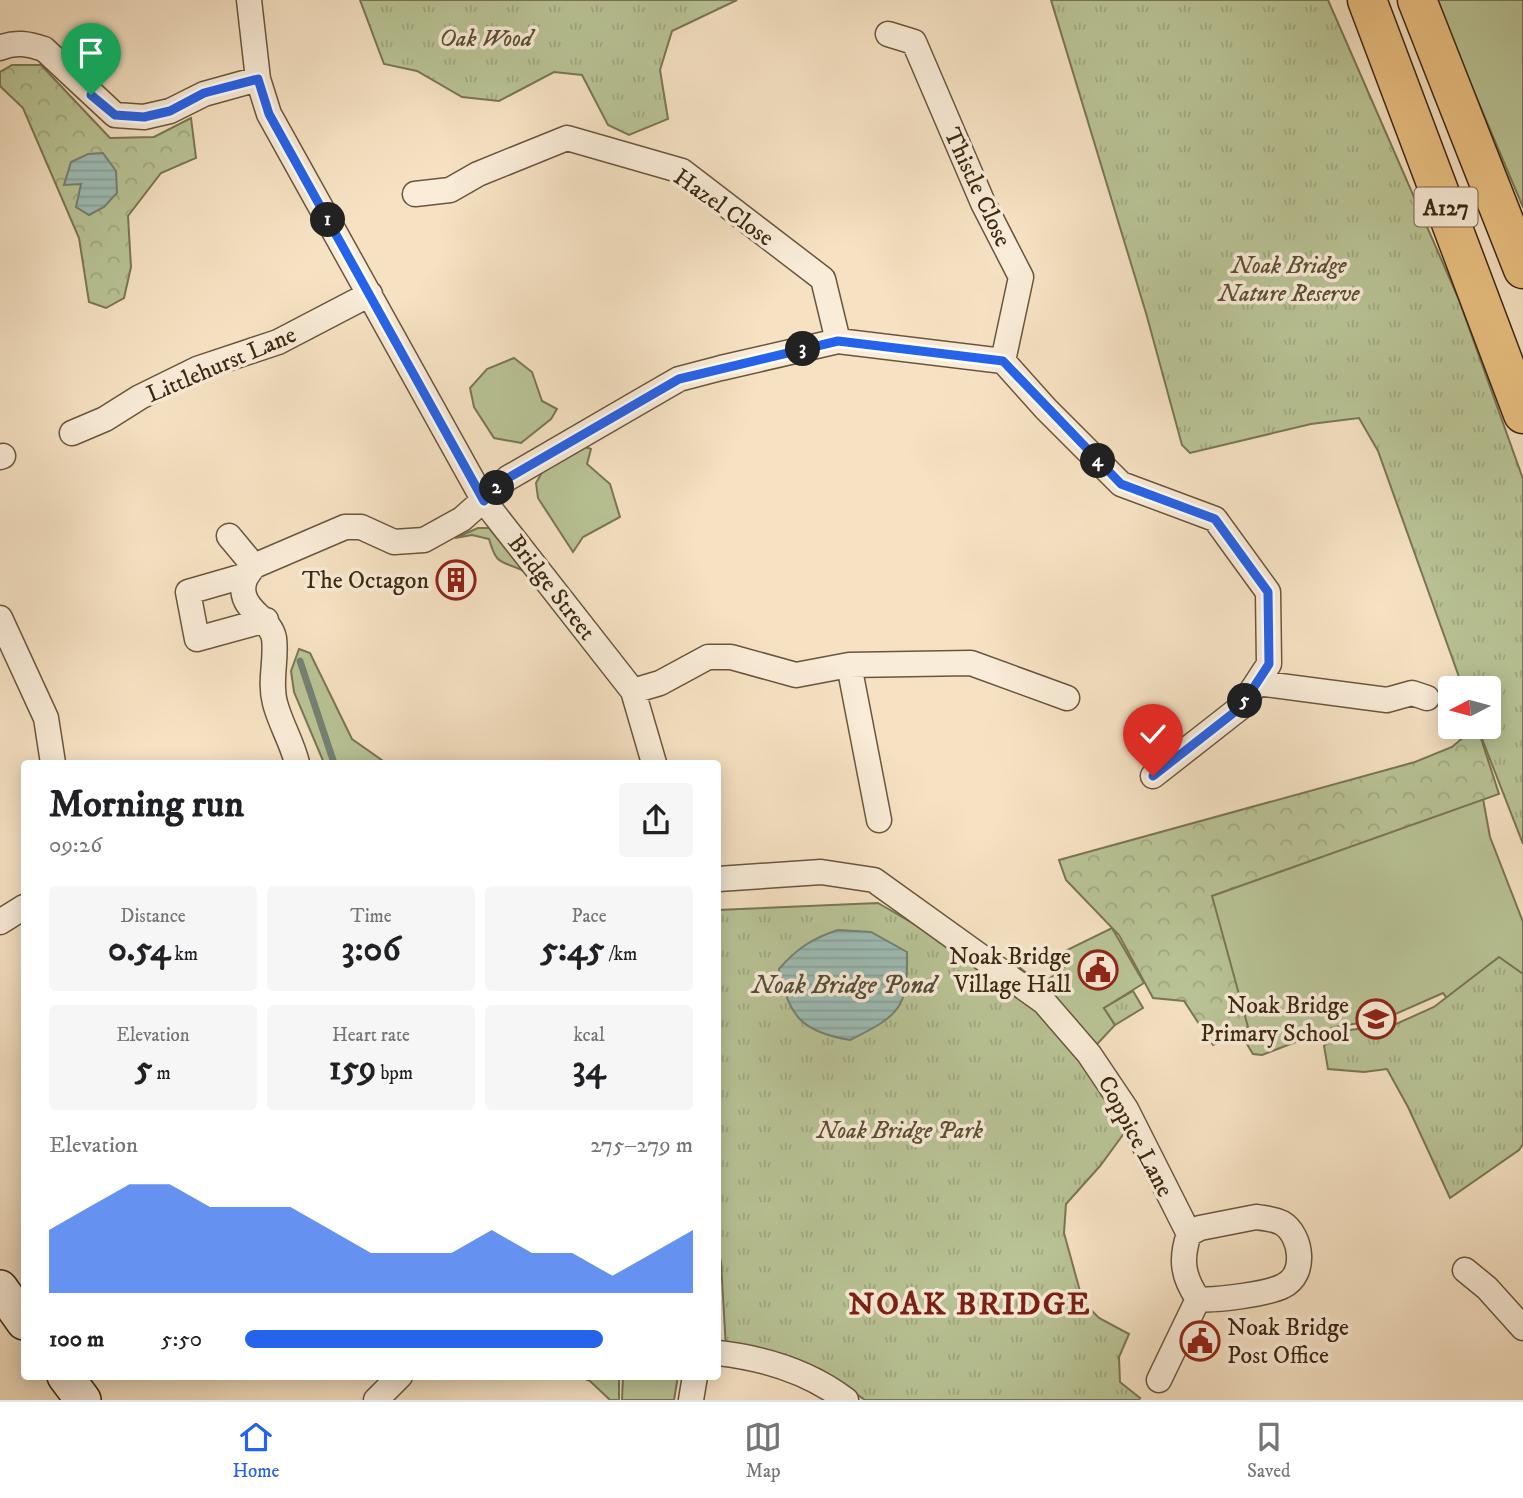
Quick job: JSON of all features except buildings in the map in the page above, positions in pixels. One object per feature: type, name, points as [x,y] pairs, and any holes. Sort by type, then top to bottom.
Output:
[{"type":"highway","name":"A127","points":[[1367,0],[1523,414]]},
{"type":"highway","name":"A127","points":[[1417,0],[1523,270]]},
{"type":"street","name":"Bridge Street","points":[[249,0],[258,79],[269,114],[484,501],[633,691],[653,760]]},
{"type":"street","name":"Thistle Close","points":[[888,34],[914,42],[983,203],[1021,278],[1003,361]]},
{"type":"street","points":[[0,47],[29,44],[44,48],[115,115],[144,117],[170,111],[204,93],[258,79]]},
{"type":"street","name":"Hazel Close","points":[[415,194],[450,190],[478,174],[567,138],[682,172],[823,279],[838,341]]},
{"type":"street","name":"Littlehurst Lane","points":[[72,433],[105,419],[140,397],[198,369],[278,342],[370,295]]},
{"type":"street","points":[[266,620],[197,639],[188,592],[250,570],[345,527],[361,527],[394,542],[424,540],[462,519],[508,478],[679,379],[838,341],[1003,361],[1121,484],[1215,519],[1268,592],[1269,664],[1241,707],[1153,776]]},
{"type":"street","points":[[229,536],[250,570],[244,596],[266,620],[274,637],[272,681],[275,703],[296,760]]},
{"type":"street","points":[[0,618],[9,664],[46,718],[52,760]]},
{"type":"street","points":[[633,691],[660,682],[708,657],[731,657],[796,675],[849,665],[971,663],[1067,698]]},
{"type":"street","points":[[849,665],[879,820]]},
{"type":"street","points":[[1257,683],[1387,700],[1412,693],[1427,698]]},
{"type":"street","name":"Coppice Lane","points":[[721,879],[821,872],[874,880],[1044,1002],[1089,1054],[1126,1109],[1189,1234]]},
{"type":"street","points":[[1256,1217],[1280,1222],[1295,1235],[1300,1257],[1293,1276],[1284,1286],[1213,1301],[1198,1299],[1188,1285],[1183,1268],[1183,1251],[1189,1234],[1200,1228],[1256,1217]]},
{"type":"street","points":[[1465,1270],[1488,1288],[1523,1328]]},
{"type":"street","points":[[0,1288],[21,1317]]},
{"type":"street","points":[[1159,1380],[1198,1299]]},
{"type":"street","points":[[721,1354],[796,1371],[819,1381],[846,1400]]},
{"type":"street","points":[[68,1380],[83,1400]]},
{"type":"street","points":[[376,1400],[396,1380]]},
{"type":"green space","name":"Oak Wood","points":[[360,0],[737,0],[672,31],[660,70],[668,119],[629,135],[608,125],[582,75],[554,72],[499,101],[462,97],[417,71],[384,64]]},
{"type":"green space","name":"Noak Bridge Nature Reserve","points":[[1051,0],[1328,0],[1459,300],[1523,479],[1523,844],[1482,739],[1502,738],[1502,676],[1459,676],[1378,451],[1359,418],[1311,424],[1190,453],[1182,445],[1146,313]]},
{"type":"green space","points":[[1435,0],[1523,0],[1523,207]]},
{"type":"green space","points":[[12,65],[41,65],[110,138],[154,137],[191,118],[196,158],[161,173],[128,216],[131,267],[124,298],[106,308],[89,302],[79,238],[23,108],[0,86],[0,72]]},
{"type":"green space","points":[[514,358],[532,372],[542,401],[557,409],[551,419],[521,443],[494,438],[474,407],[470,388],[487,369]]},
{"type":"green space","points":[[582,446],[591,449],[587,464],[610,484],[620,517],[583,537],[573,552],[538,498],[536,483],[544,469]]},
{"type":"green space","points":[[478,528],[489,528],[524,571],[498,559],[489,539],[472,535],[455,538]]},
{"type":"green space","points":[[299,649],[310,653],[352,739],[382,760],[323,760],[294,692],[291,671]]},
{"type":"green space","points":[[1462,739],[1481,739],[1499,794],[1212,896],[1248,1027],[1213,1045],[1184,1001],[1153,998],[1119,935],[1066,880],[1059,860],[1415,762],[1452,747]]},
{"type":"green space","points":[[1477,766],[1490,837],[1523,922],[1523,1104],[1443,993],[1384,1019],[1335,1027],[1262,1055],[1253,1054],[1166,912]]},
{"type":"green space","name":"Noak Bridge Park","points":[[878,903],[1002,975],[1097,1072],[1125,1132],[1100,1166],[1066,1204],[1064,1233],[1083,1302],[1099,1318],[1129,1334],[1119,1357],[1120,1382],[1140,1398],[1139,1400],[865,1400],[820,1369],[726,1349],[721,1262],[721,910]]},
{"type":"green space","points":[[1112,928],[1144,983],[1104,1008],[1115,1025],[1086,1056],[1004,976],[1019,967],[1041,985],[1067,965],[1065,951]]},
{"type":"green space","points":[[1499,957],[1523,974],[1523,1144],[1519,1150],[1450,1198],[1408,1107],[1387,1069],[1364,1072],[1328,1069],[1324,1046],[1342,1031],[1396,1024],[1434,1007]]},
{"type":"green space","points":[[1133,991],[1143,1008],[1115,1025],[1104,1008]]},
{"type":"green space","points":[[588,1380],[619,1380],[619,1400],[610,1400]]},
{"type":"green space","points":[[623,1380],[677,1380],[674,1400],[622,1400]]},
{"type":"water","points":[[103,153],[116,171],[117,193],[104,207],[89,215],[76,207],[81,184],[64,185],[71,162],[88,154]]},
{"type":"water","name":"Noak Bridge Pond","points":[[838,930],[871,932],[907,952],[906,986],[898,1008],[880,1024],[850,1040],[820,1032],[800,1019],[788,999],[779,969],[806,945]]},
{"type":"waterway","points":[[300,661],[333,760]]},
{"type":"place","name":"The Octagon","points":[[456,580]]},
{"type":"place","name":"Noak Bridge Village Hall","points":[[1098,970]]},
{"type":"place","name":"Noak Bridge Primary School","points":[[1376,1019]]},
{"type":"place","name":"Noak Bridge Post Office","points":[[1200,1341]]},
{"type":"district","name":"NOAK BRIDGE","points":[[970,1303]]},
{"type":"route","points":[[91,95],[115,115],[144,117],[170,111],[204,93],[258,79],[269,114],[484,501],[508,478],[679,379],[838,341],[1003,361],[1046,409],[1121,484],[1215,519],[1268,592],[1269,664],[1241,707],[1153,776]]}]
